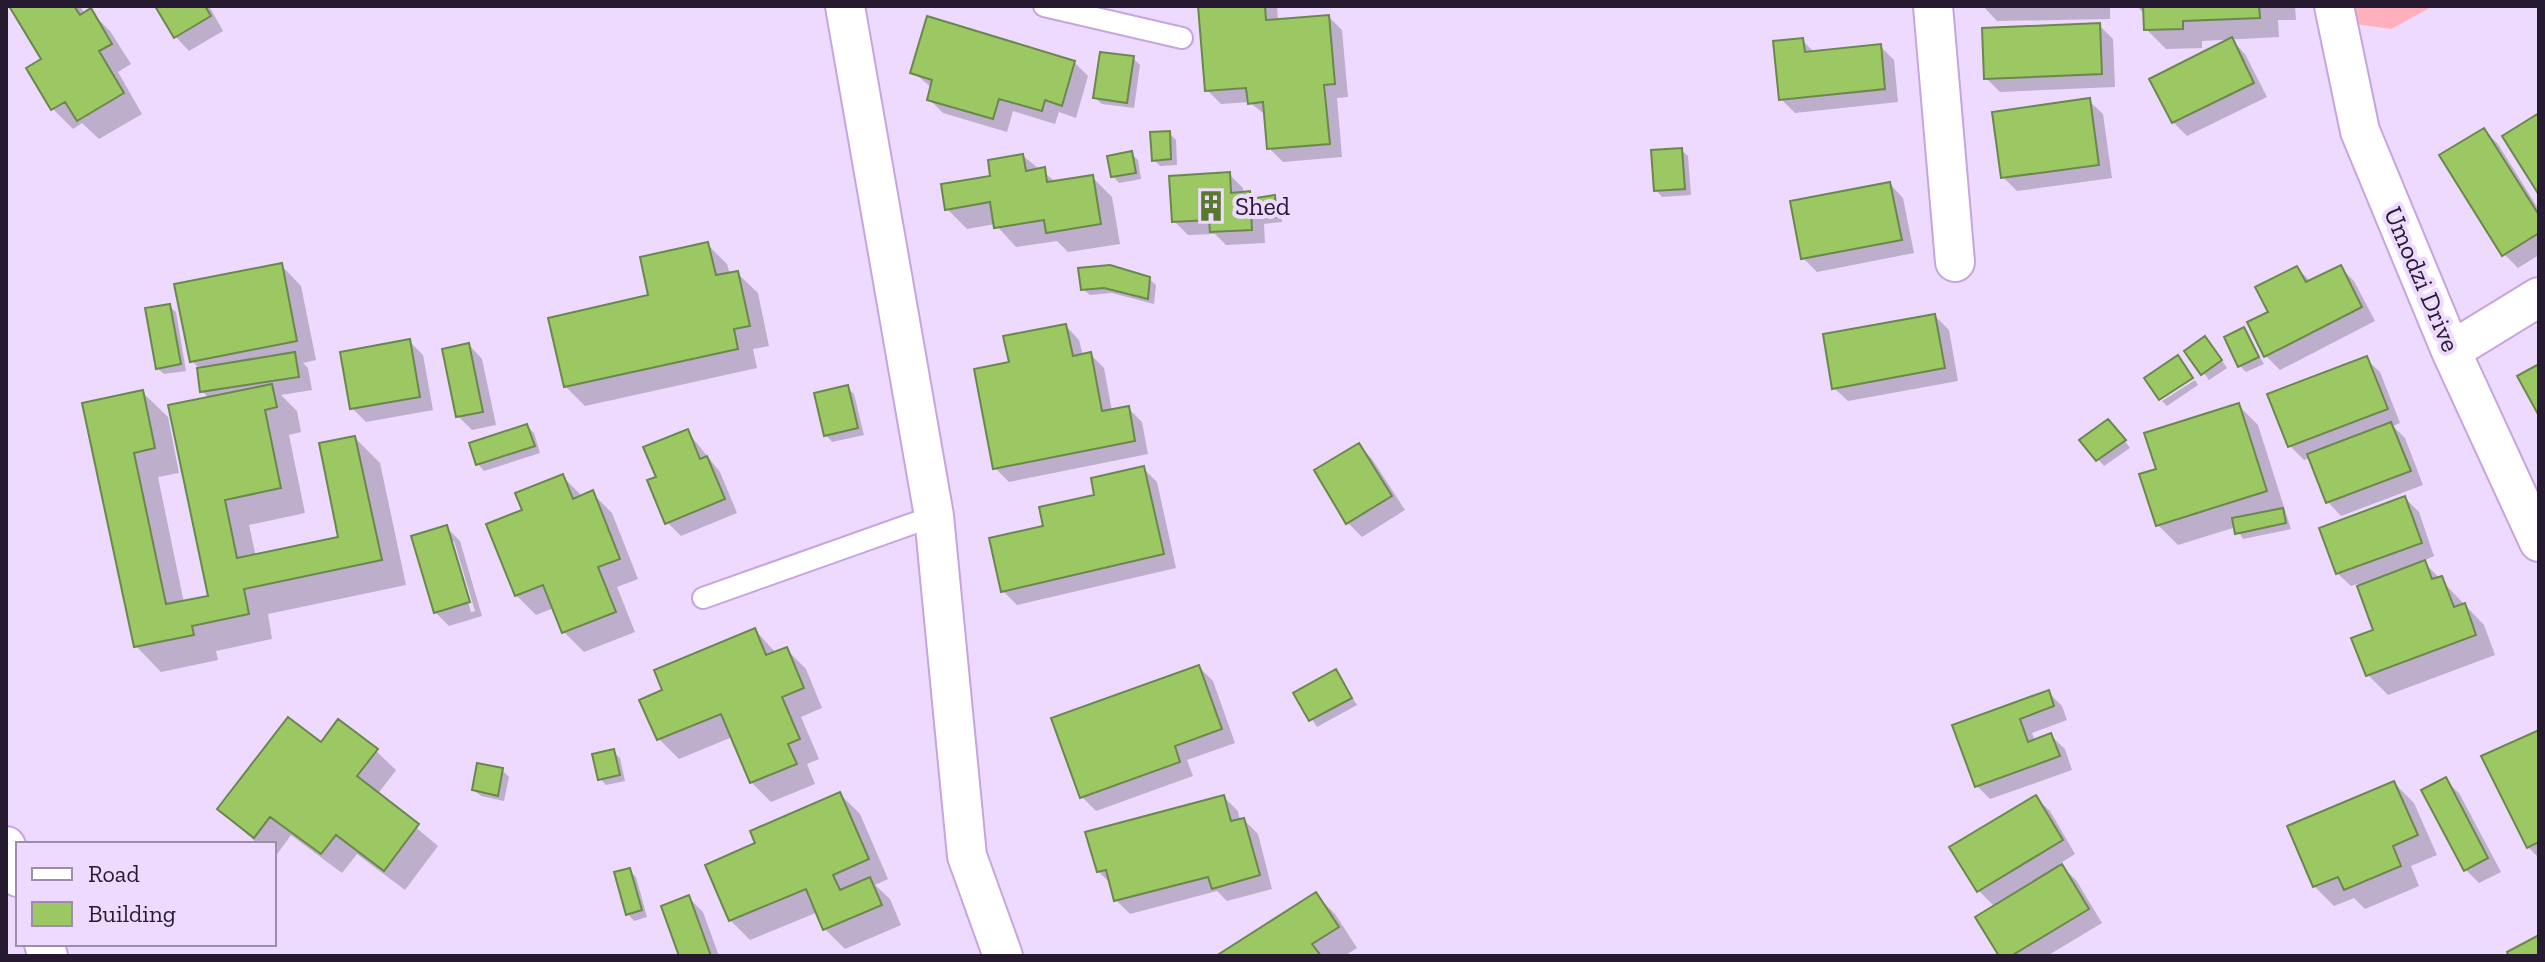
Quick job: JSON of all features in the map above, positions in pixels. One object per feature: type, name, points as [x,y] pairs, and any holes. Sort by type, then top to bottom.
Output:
[{"type":"street","points":[[845,6],[934,516],[967,856],[1003,956]]},
{"type":"street","points":[[1933,6],[1955,262]]},
{"type":"street","name":"Umodzi Drive","points":[[2334,6],[2360,131],[2451,351],[2539,542]]},
{"type":"street","points":[[2451,351],[2539,297]]},
{"type":"street","points":[[6,846],[16,872]]},
{"type":"lane","points":[[1044,6],[1182,38]]},
{"type":"lane","points":[[703,598],[934,516]]},
{"type":"shaded area","points":[[2349,6],[2433,6],[2391,29],[2356,24]]},
{"type":"building","points":[[9,6],[74,6],[80,15],[91,8],[112,44],[99,51],[124,93],[77,121],[65,102],[51,110],[26,68],[41,59]]},
{"type":"building","points":[[155,6],[205,6],[211,16],[174,38]]},
{"type":"building","points":[[1198,6],[1265,6],[1266,20],[1329,15],[1335,84],[1324,85],[1330,144],[1267,149],[1263,102],[1248,104],[1246,88],[1205,91]]},
{"type":"building","points":[[2143,6],[2259,6],[2260,18],[2183,21],[2183,29],[2144,30]]},
{"type":"building","points":[[927,16],[1075,61],[1062,106],[1045,100],[1042,111],[999,99],[993,119],[927,100],[932,80],[910,73]]},
{"type":"building","points":[[2100,23],[2102,74],[1984,79],[1982,28]]},
{"type":"building","points":[[2232,37],[2254,83],[2172,123],[2149,79]]},
{"type":"building","points":[[1803,38],[1805,52],[1881,44],[1885,89],[1779,100],[1773,41]]},
{"type":"building","points":[[1100,52],[1134,56],[1127,103],[1093,98]]},
{"type":"building","points":[[2090,98],[2099,165],[2001,178],[1992,112]]},
{"type":"building","points":[[2539,113],[2539,195],[2502,136]]},
{"type":"building","points":[[2484,128],[2539,215],[2539,233],[2502,256],[2439,155]]},
{"type":"building","points":[[1170,131],[1171,159],[1152,161],[1150,132]]},
{"type":"building","points":[[1682,148],[1685,189],[1654,191],[1651,150]]},
{"type":"building","points":[[1132,151],[1136,173],[1111,177],[1107,156]]},
{"type":"building","points":[[1023,154],[1026,171],[1045,167],[1047,182],[1093,175],[1101,224],[1046,233],[1044,220],[994,228],[990,202],[945,210],[941,184],[990,176],[988,160]]},
{"type":"building","name":"Shed","points":[[1230,172],[1231,193],[1250,191],[1252,230],[1210,232],[1209,220],[1172,222],[1169,176]]},
{"type":"building","points":[[1890,182],[1902,240],[1801,259],[1790,201]]},
{"type":"building","points":[[1275,195],[1277,217],[1257,218],[1255,198]]},
{"type":"building","points":[[708,242],[716,275],[738,271],[750,326],[734,329],[738,349],[564,387],[548,318],[648,295],[640,257]]},
{"type":"building","points":[[282,263],[297,341],[190,362],[174,284]]},
{"type":"building","points":[[1110,265],[1150,277],[1148,299],[1104,288],[1081,290],[1078,268]]},
{"type":"building","points":[[2341,265],[2362,307],[2264,357],[2247,322],[2268,312],[2255,287],[2297,266],[2306,282]]},
{"type":"building","points":[[170,304],[181,364],[156,369],[145,308]]},
{"type":"building","points":[[1935,314],[1945,368],[1832,389],[1823,334]]},
{"type":"building","points":[[1066,324],[1073,356],[1091,352],[1102,411],[1129,406],[1135,441],[993,469],[974,369],[1009,362],[1003,336]]},
{"type":"building","points":[[2244,327],[2259,357],[2238,367],[2224,337]]},
{"type":"building","points":[[2205,336],[2222,360],[2201,375],[2184,351]]},
{"type":"building","points":[[410,339],[420,397],[350,409],[340,352]]},
{"type":"building","points":[[469,343],[483,412],[456,417],[442,349]]},
{"type":"building","points":[[295,352],[299,377],[200,392],[197,368]]},
{"type":"building","points":[[2178,355],[2193,378],[2159,400],[2144,378]]},
{"type":"building","points":[[2367,356],[2388,409],[2288,447],[2267,394]]},
{"type":"building","points":[[2539,364],[2539,416],[2517,376]]},
{"type":"building","points":[[272,384],[277,407],[265,410],[281,488],[225,500],[237,558],[338,537],[319,443],[355,436],[382,560],[244,589],[249,614],[192,626],[194,635],[134,647],[82,403],[143,390],[155,448],[134,453],[166,604],[208,596],[168,405]]},
{"type":"building","points":[[848,385],[858,428],[824,436],[814,393]]},
{"type":"building","points":[[2239,403],[2267,491],[2156,526],[2139,474],[2156,469],[2144,433]]},
{"type":"building","points":[[2108,419],[2126,440],[2096,461],[2079,440]]},
{"type":"building","points":[[2391,422],[2411,471],[2326,503],[2307,454]]},
{"type":"building","points":[[527,424],[535,446],[476,465],[469,443]]},
{"type":"building","points":[[688,429],[700,459],[707,456],[725,499],[665,524],[647,480],[656,477],[643,447]]},
{"type":"building","points":[[1359,443],[1392,496],[1346,524],[1314,470]]},
{"type":"building","points":[[1144,466],[1164,554],[1001,592],[989,538],[1043,526],[1039,507],[1094,495],[1091,478]]},
{"type":"building","points":[[563,474],[573,499],[593,490],[620,559],[598,567],[616,612],[562,633],[543,585],[515,596],[486,524],[522,510],[515,493]]},
{"type":"building","points":[[2405,496],[2422,543],[2336,574],[2319,528]]},
{"type":"building","points":[[2283,508],[2286,523],[2235,534],[2232,518]]},
{"type":"building","points":[[447,525],[470,602],[434,613],[411,536]]},
{"type":"building","points":[[2425,560],[2432,579],[2442,576],[2454,607],[2465,603],[2476,635],[2366,676],[2351,638],[2373,630],[2357,586]]},
{"type":"building","points":[[755,628],[766,655],[787,647],[804,688],[782,697],[800,739],[788,744],[797,764],[750,783],[721,714],[657,740],[639,700],[662,690],[654,670]]},
{"type":"building","points":[[1199,665],[1222,729],[1175,746],[1180,762],[1080,798],[1051,718]]},
{"type":"building","points":[[1336,669],[1352,698],[1309,721],[1293,693]]},
{"type":"building","points":[[2049,690],[2054,706],[2020,719],[2028,742],[2051,733],[2060,756],[1975,787],[1952,725]]},
{"type":"building","points":[[288,717],[321,742],[338,719],[378,749],[357,776],[419,824],[384,871],[336,835],[321,854],[270,817],[254,838],[217,809]]},
{"type":"building","points":[[2539,730],[2539,842],[2527,848],[2481,756]]},
{"type":"building","points":[[614,749],[620,775],[598,780],[592,754]]},
{"type":"building","points":[[477,763],[503,768],[498,796],[472,790]]},
{"type":"building","points":[[2446,777],[2488,858],[2464,871],[2421,790]]},
{"type":"building","points":[[2394,781],[2418,835],[2393,846],[2401,866],[2344,890],[2338,877],[2313,887],[2287,826]]},
{"type":"building","points":[[840,792],[869,859],[833,875],[840,890],[870,877],[882,905],[823,930],[806,889],[729,921],[705,865],[755,843],[750,831]]},
{"type":"building","points":[[1224,795],[1231,821],[1244,818],[1260,875],[1212,889],[1208,877],[1114,901],[1106,870],[1097,872],[1085,832]]},
{"type":"building","points":[[2036,795],[2063,840],[1977,892],[1949,847]]},
{"type":"building","points":[[2062,864],[2089,909],[2011,956],[1999,956],[1975,917]]},
{"type":"building","points":[[630,868],[642,910],[626,915],[614,872]]},
{"type":"building","points":[[1316,892],[1339,927],[1312,944],[1321,956],[1216,956]]},
{"type":"building","points":[[689,895],[711,956],[679,956],[661,906]]},
{"type":"building","points":[[2539,935],[2539,956],[2509,956],[2507,952]]},
{"type":"place","name":"Shed","points":[[1211,206]]}]
